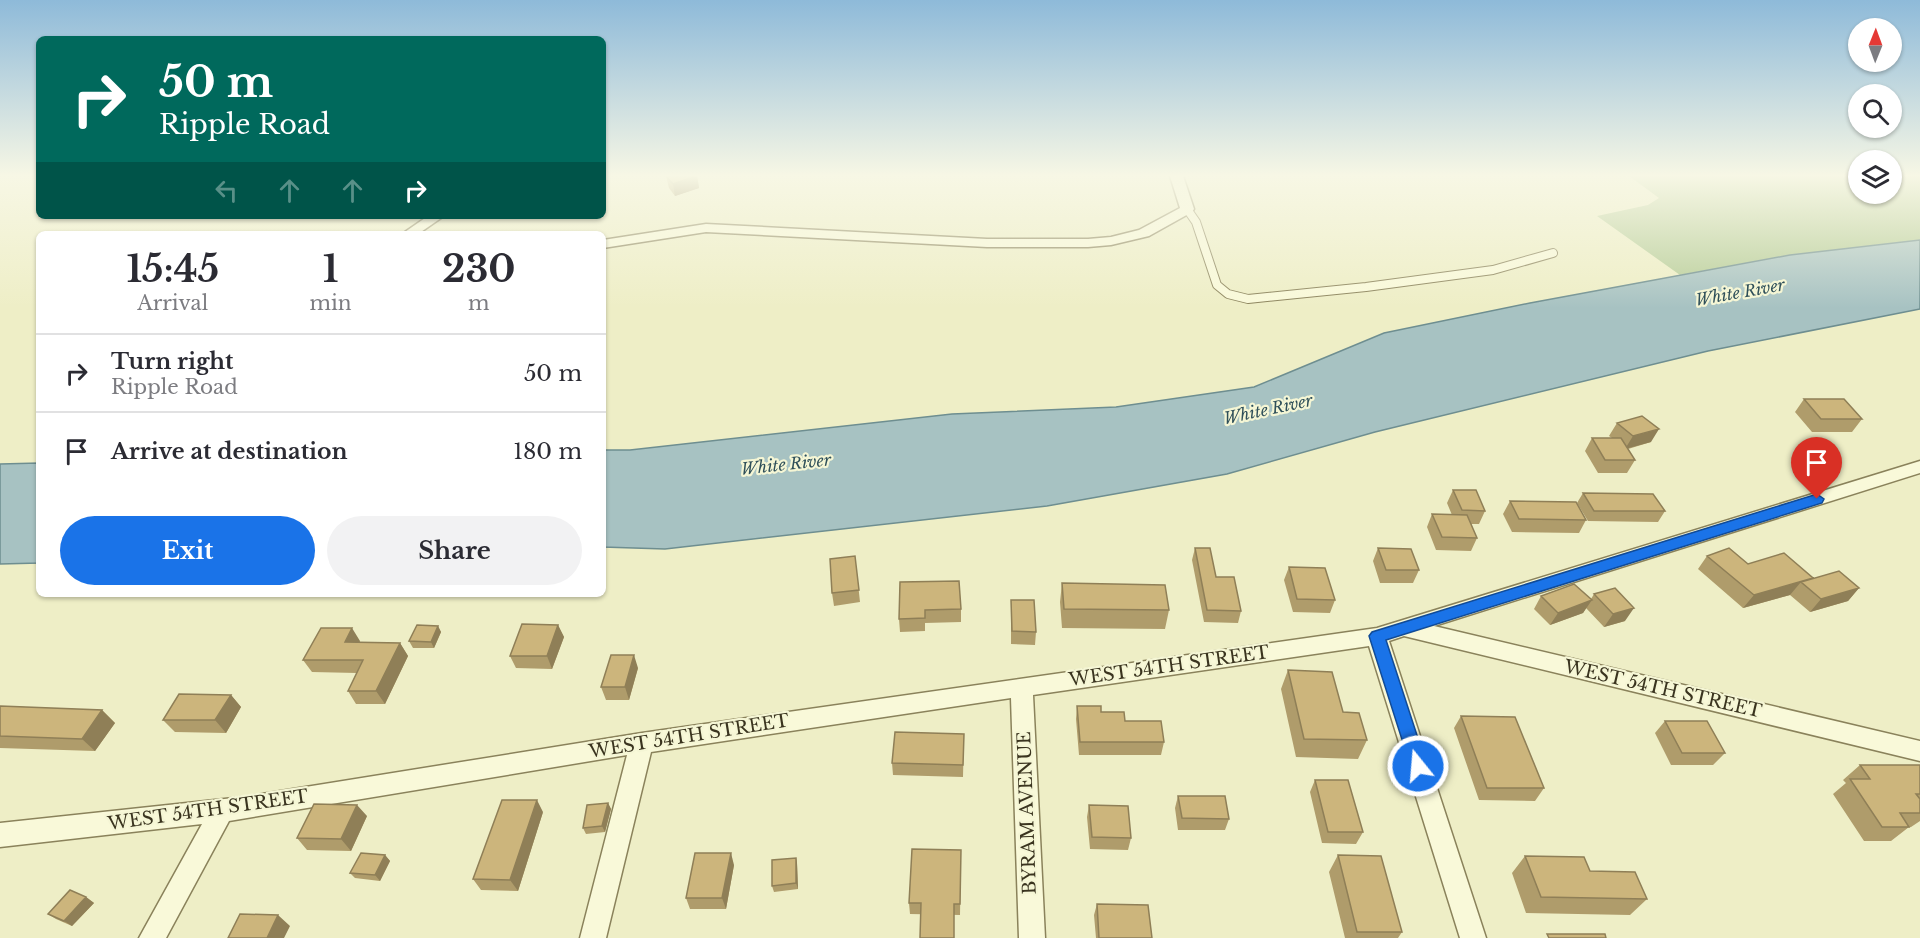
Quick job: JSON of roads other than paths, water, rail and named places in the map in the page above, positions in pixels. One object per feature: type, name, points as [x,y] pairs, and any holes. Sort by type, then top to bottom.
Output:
[{"type":"street","points":[[414,231],[431,220]]},
{"type":"street","points":[[606,244],[706,228],[987,243],[1088,243],[1111,242],[1144,233],[1167,220]]},
{"type":"street","name":"WEST 54TH STREET","points":[[0,835],[106,825],[223,809],[642,743],[1377,636],[1920,467]]},
{"type":"street","name":"WEST 54TH STREET","points":[[1405,628],[1920,751]]},
{"type":"street","points":[[1377,636],[1473,938]]},
{"type":"street","name":"BYRAM AVENUE","points":[[1022,687],[1032,938]]},
{"type":"street","points":[[593,938],[642,743]]},
{"type":"street","points":[[152,938],[223,809]]},
{"type":"lane","points":[[1194,220],[1217,285],[1228,294],[1248,299],[1366,287],[1493,270],[1553,253]]},
{"type":"water","name":"White River","points":[[1920,240],[1920,309],[1708,351],[1375,432],[1227,474],[1047,506],[665,549],[606,547],[606,450],[630,450],[952,414],[1116,407],[1254,387],[1384,333],[1530,303],[1790,255]]},
{"type":"water","points":[[36,463],[36,563],[0,564],[0,464]]}]
